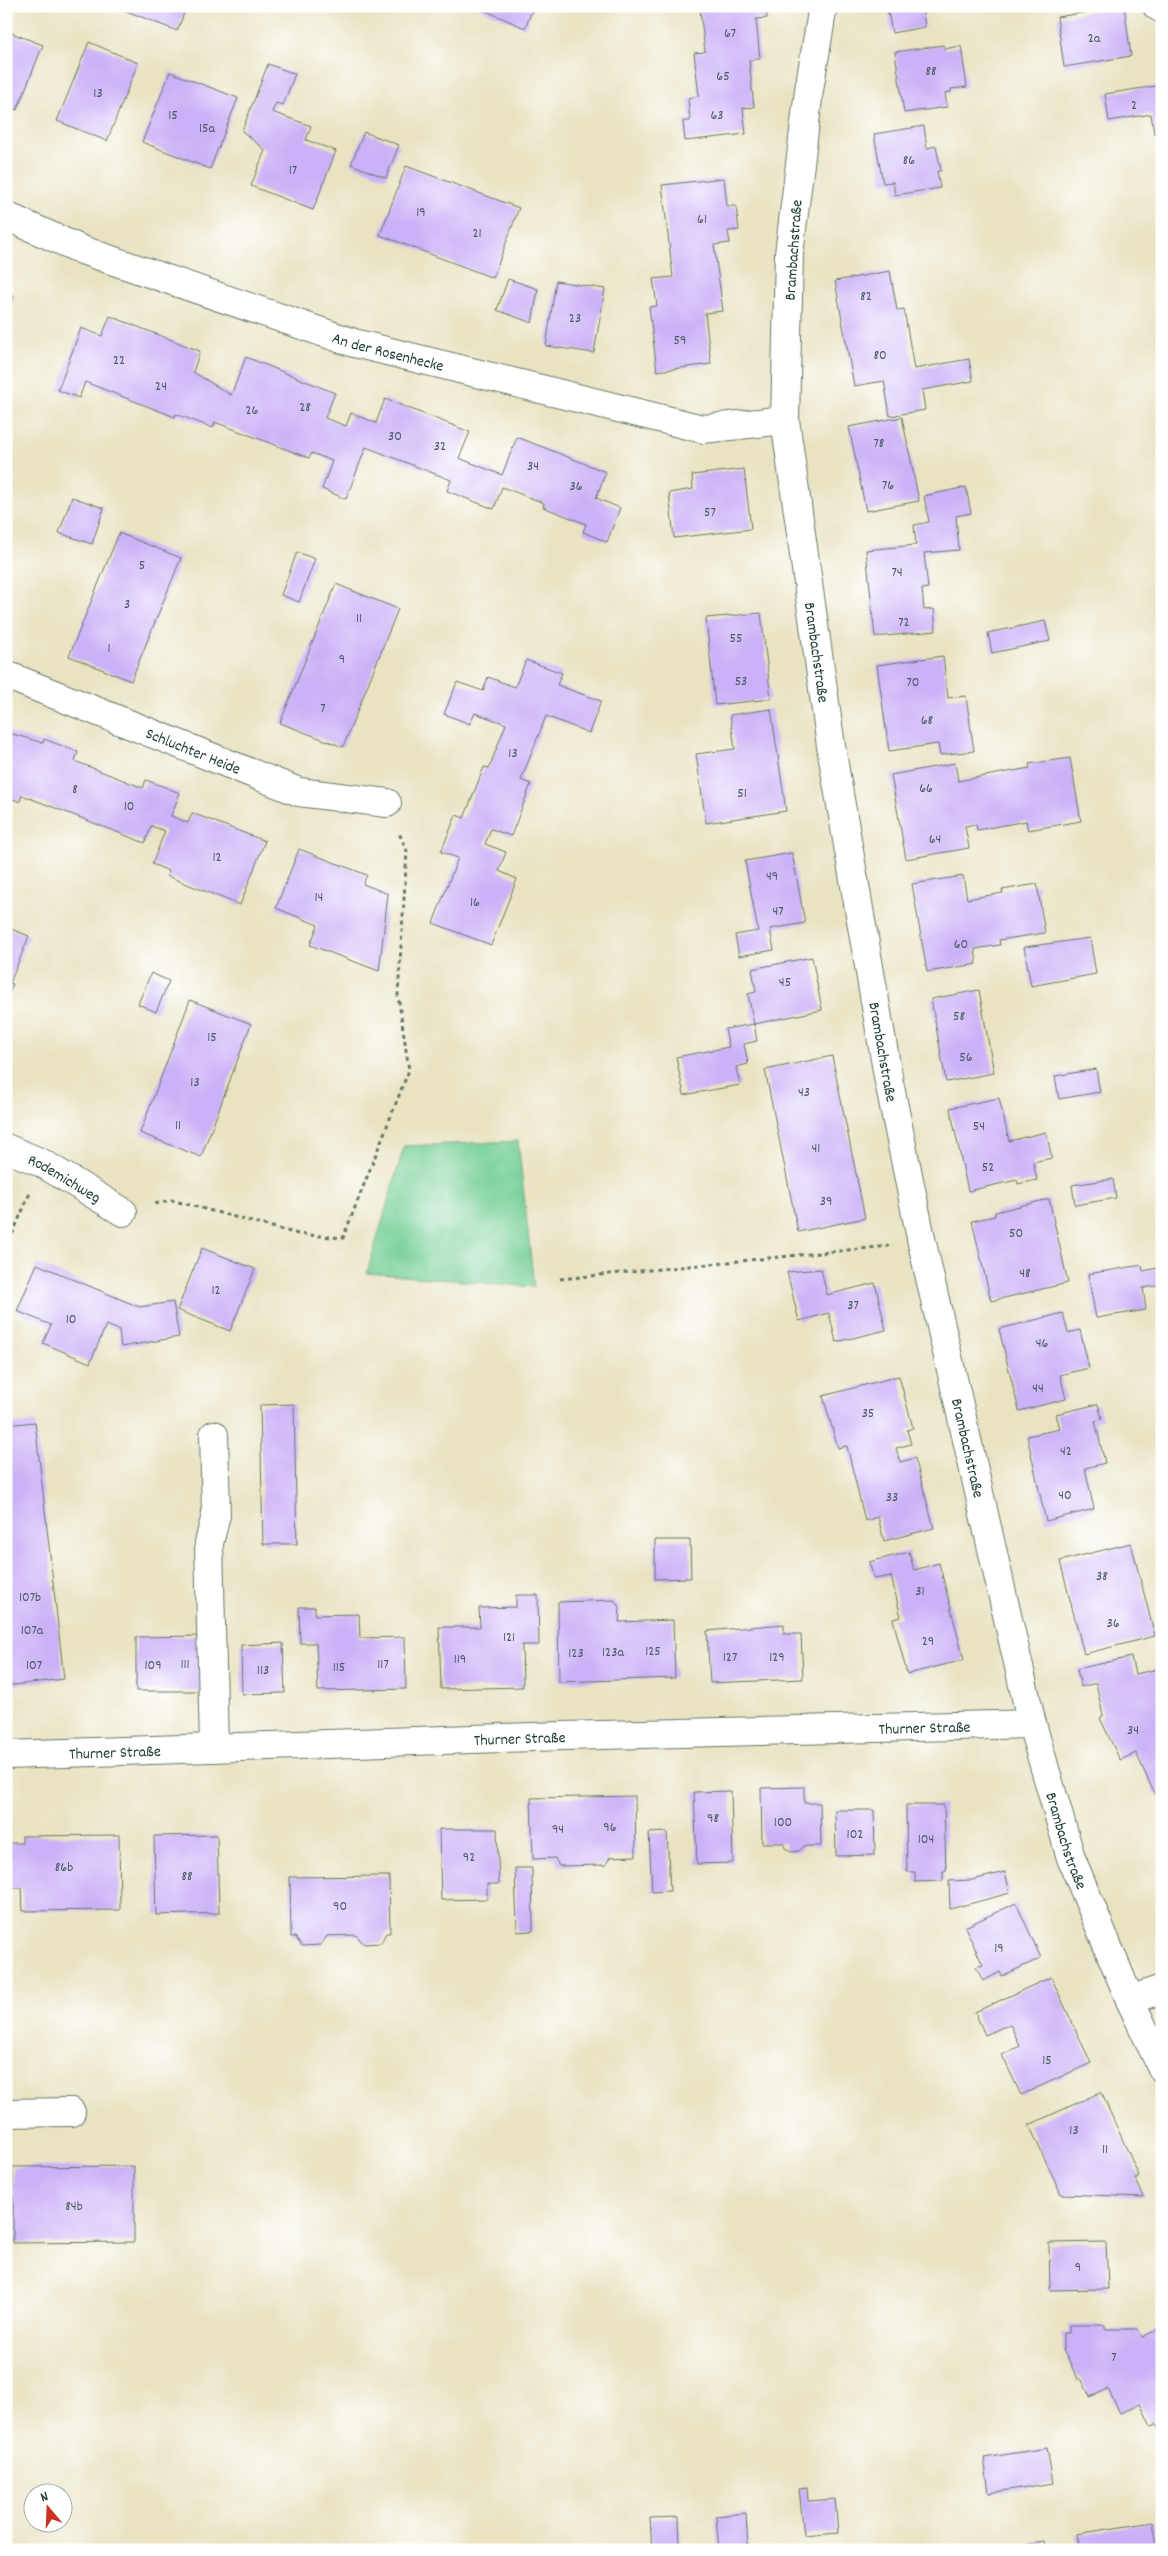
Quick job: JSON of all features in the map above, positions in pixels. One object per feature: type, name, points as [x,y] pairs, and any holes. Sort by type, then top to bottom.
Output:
[{"type":"street","name":"Brambachstraße","points":[[823,6],[809,90],[789,254],[786,420],[832,754],[889,1082],[922,1243],[1032,1724],[1071,1858],[1130,2000],[1162,2068]]},
{"type":"street","points":[[1157,6],[1162,9]]},
{"type":"street","name":"An der Rosenhecke","points":[[6,216],[82,250],[354,344],[703,430],[786,420]]},
{"type":"street","name":"Schluchter Heide","points":[[6,676],[299,792],[387,803]]},
{"type":"street","name":"Rodemichweg","points":[[6,1148],[42,1163],[123,1212]]},
{"type":"street","points":[[214,1435],[216,1515],[209,1543],[214,1748]]},
{"type":"street","name":"Thurner Straße","points":[[6,1755],[1032,1724]]},
{"type":"street","points":[[1130,2000],[1162,1988]]},
{"type":"street","points":[[6,2113],[71,2112]]},
{"type":"path","points":[[123,1212],[170,1200],[298,1234],[343,1238],[409,1070],[398,995],[407,851],[387,803]]},
{"type":"path","points":[[6,1249],[42,1163]]},
{"type":"path","points":[[560,1279],[726,1264],[922,1243]]},
{"type":"green space","points":[[518,1141],[534,1287],[367,1273],[404,1146]]},
{"type":"building","points":[[114,6],[187,6],[177,31]]},
{"type":"building","points":[[475,6],[534,6],[525,28]]},
{"type":"building","points":[[711,6],[766,6],[767,18],[756,19],[760,59],[749,60],[754,107],[743,108],[746,134],[685,141],[683,121],[690,121],[688,98],[699,96],[694,53],[705,52],[700,10],[711,9]]},
{"type":"building","points":[[887,6],[922,6],[925,27],[892,33]]},
{"type":"building","points":[[1124,6],[1131,56],[1064,67],[1057,17]]},
{"type":"building","points":[[6,31],[43,45],[17,110],[6,106]]},
{"type":"building","points":[[89,42],[138,63],[107,141],[57,121]]},
{"type":"building","points":[[943,45],[944,49],[961,46],[967,87],[951,89],[951,92],[945,93],[947,107],[904,113],[895,52]]},
{"type":"building","points":[[268,64],[295,74],[283,105],[276,103],[272,112],[311,126],[306,140],[336,151],[313,210],[251,186],[265,150],[242,131]]},
{"type":"building","points":[[170,72],[238,98],[210,169],[142,142]]},
{"type":"building","points":[[1162,85],[1162,132],[1154,133],[1151,114],[1109,121],[1105,94]]},
{"type":"building","points":[[924,126],[927,148],[936,146],[941,171],[937,171],[940,188],[895,195],[893,182],[883,183],[874,134]]},
{"type":"building","points":[[364,132],[399,145],[386,178],[351,164]]},
{"type":"building","points":[[406,166],[519,208],[493,278],[380,235]]},
{"type":"building","points":[[724,178],[727,206],[736,206],[739,230],[728,231],[730,243],[714,245],[723,311],[705,313],[711,364],[657,371],[649,307],[657,306],[653,279],[673,277],[662,185]]},
{"type":"building","points":[[890,271],[897,310],[904,309],[914,369],[969,359],[973,381],[922,390],[925,410],[890,416],[884,381],[854,386],[835,281]]},
{"type":"building","points":[[508,279],[538,289],[532,323],[497,310]]},
{"type":"building","points":[[556,281],[605,289],[594,353],[546,346]]},
{"type":"building","points":[[6,292],[14,296],[6,316]]},
{"type":"building","points":[[110,316],[200,351],[193,372],[231,395],[246,357],[335,393],[325,418],[346,426],[351,413],[376,423],[385,399],[470,432],[459,458],[502,475],[517,437],[606,472],[596,498],[620,508],[607,542],[583,532],[586,524],[543,507],[544,503],[502,487],[494,509],[447,491],[451,480],[366,447],[346,499],[322,489],[332,461],[312,453],[309,458],[215,422],[213,428],[176,414],[175,417],[85,382],[79,398],[58,390],[81,328],[102,336]]},
{"type":"building","points":[[902,417],[919,501],[866,511],[849,427]]},
{"type":"building","points":[[744,469],[751,529],[674,538],[669,493],[693,489],[692,475]]},
{"type":"building","points":[[966,487],[971,513],[956,516],[959,550],[924,553],[928,588],[922,589],[924,610],[934,609],[936,631],[875,637],[866,550],[916,545],[914,525],[929,522],[924,496]]},
{"type":"building","points":[[72,497],[104,508],[92,544],[59,533]]},
{"type":"building","points":[[119,533],[181,558],[131,681],[69,656]]},
{"type":"building","points":[[297,552],[315,559],[299,602],[281,595]]},
{"type":"building","points":[[336,584],[398,609],[343,747],[280,723]]},
{"type":"building","points":[[761,613],[771,699],[715,705],[706,618]]},
{"type":"building","points":[[1045,621],[1050,641],[992,653],[988,633]]},
{"type":"building","points":[[943,656],[948,698],[966,696],[974,751],[940,755],[938,744],[889,751],[877,665]]},
{"type":"building","points":[[526,660],[562,673],[557,685],[601,701],[589,733],[546,716],[521,780],[531,784],[511,836],[491,829],[485,844],[506,852],[499,871],[517,879],[491,945],[433,923],[458,858],[441,852],[456,815],[464,818],[484,767],[489,768],[506,724],[475,713],[470,724],[444,714],[457,682],[483,691],[488,677],[515,687]]},
{"type":"building","points":[[771,709],[786,811],[706,823],[696,754],[735,749],[730,715]]},
{"type":"building","points":[[6,732],[43,743],[44,739],[78,752],[75,761],[143,788],[146,780],[180,793],[171,816],[188,823],[192,813],[265,841],[240,905],[167,876],[169,871],[152,864],[165,831],[151,826],[145,843],[22,795],[20,802],[6,796]]},
{"type":"building","points":[[1070,758],[1081,821],[1028,830],[1026,821],[977,830],[976,824],[965,826],[969,848],[906,859],[891,775],[955,763],[958,781],[1030,768],[1029,764]]},
{"type":"building","points":[[299,849],[367,875],[363,884],[388,894],[379,971],[310,945],[318,925],[276,908]]},
{"type":"building","points":[[792,853],[805,923],[770,929],[774,950],[739,956],[735,935],[758,931],[745,861]]},
{"type":"building","points":[[963,876],[967,899],[1003,893],[1002,890],[1037,884],[1045,933],[999,940],[1000,945],[975,949],[977,964],[927,972],[912,884]]},
{"type":"building","points":[[6,927],[29,936],[10,983],[13,984],[6,1001]]},
{"type":"building","points":[[1090,938],[1096,974],[1031,986],[1024,947]]},
{"type":"building","points":[[812,957],[822,1010],[754,1024],[748,994],[756,992],[752,969]]},
{"type":"building","points":[[151,973],[169,981],[156,1012],[138,1004]]},
{"type":"building","points":[[979,990],[994,1073],[946,1082],[931,999]]},
{"type":"building","points":[[190,1000],[251,1024],[201,1157],[140,1133]]},
{"type":"building","points":[[754,1024],[757,1041],[744,1044],[748,1064],[736,1067],[740,1085],[684,1095],[676,1057],[729,1047],[725,1029]]},
{"type":"building","points":[[832,1056],[865,1218],[798,1232],[765,1070]]},
{"type":"building","points":[[1096,1069],[1100,1092],[1059,1099],[1055,1076]]},
{"type":"building","points":[[999,1098],[1009,1141],[1046,1132],[1052,1158],[1033,1162],[1037,1180],[1018,1184],[1017,1180],[968,1191],[950,1108]]},
{"type":"building","points":[[1113,1179],[1116,1198],[1075,1205],[1072,1185]]},
{"type":"building","points":[[1049,1199],[1068,1283],[991,1301],[972,1221],[995,1216],[995,1212]]},
{"type":"building","points":[[202,1248],[255,1269],[230,1331],[177,1310]]},
{"type":"building","points":[[37,1264],[139,1307],[173,1302],[179,1337],[121,1347],[119,1330],[106,1325],[90,1363],[43,1343],[51,1325],[17,1311]]},
{"type":"building","points":[[1142,1265],[1143,1271],[1158,1268],[1161,1285],[1143,1288],[1146,1310],[1096,1318],[1088,1274]]},
{"type":"building","points":[[821,1269],[827,1295],[875,1283],[886,1330],[836,1342],[829,1313],[799,1321],[787,1272]]},
{"type":"building","points":[[1063,1313],[1068,1333],[1080,1330],[1089,1368],[1060,1375],[1066,1399],[1019,1411],[999,1329]]},
{"type":"building","points":[[899,1376],[913,1428],[907,1430],[911,1444],[896,1448],[900,1462],[915,1458],[934,1528],[884,1541],[878,1517],[865,1521],[847,1446],[838,1448],[823,1396]]},
{"type":"building","points":[[294,1404],[297,1544],[263,1544],[260,1405]]},
{"type":"building","points":[[1098,1404],[1102,1419],[1095,1421],[1105,1463],[1085,1468],[1094,1509],[1046,1521],[1027,1436],[1060,1429],[1056,1414]]},
{"type":"building","points":[[35,1422],[64,1679],[6,1686],[6,1425]]},
{"type":"building","points":[[655,1540],[690,1540],[691,1578],[655,1579]]},
{"type":"building","points":[[1131,1543],[1155,1636],[1084,1654],[1060,1561]]},
{"type":"building","points":[[909,1552],[914,1570],[939,1563],[964,1660],[907,1674],[893,1619],[901,1617],[891,1576],[874,1579],[869,1562]]},
{"type":"building","points":[[516,1595],[538,1595],[539,1645],[522,1645],[523,1687],[441,1689],[439,1627],[480,1627],[479,1608],[516,1607]]},
{"type":"building","points":[[614,1600],[620,1608],[619,1622],[673,1620],[675,1678],[559,1682],[558,1602]]},
{"type":"building","points":[[299,1607],[315,1607],[315,1615],[359,1614],[360,1638],[405,1637],[406,1689],[318,1691],[316,1643],[300,1643]]},
{"type":"building","points":[[784,1624],[784,1634],[801,1634],[803,1679],[710,1683],[707,1631]]},
{"type":"building","points":[[202,1636],[202,1691],[136,1691],[136,1637]]},
{"type":"building","points":[[283,1643],[285,1693],[242,1694],[241,1645]]},
{"type":"building","points":[[1131,1657],[1135,1674],[1162,1668],[1162,1792],[1155,1795],[1136,1753],[1120,1760],[1100,1718],[1103,1716],[1096,1683],[1081,1687],[1077,1669]]},
{"type":"building","points":[[804,1787],[804,1803],[820,1803],[821,1846],[804,1846],[799,1851],[791,1852],[785,1848],[784,1843],[762,1843],[761,1788]]},
{"type":"building","points":[[731,1791],[733,1863],[697,1864],[694,1792]]},
{"type":"building","points":[[635,1796],[636,1856],[610,1857],[606,1865],[559,1866],[555,1858],[533,1859],[531,1798]]},
{"type":"building","points":[[906,1805],[944,1805],[946,1871],[943,1871],[943,1881],[915,1882],[915,1872],[907,1872]]},
{"type":"building","points":[[835,1810],[874,1810],[875,1855],[836,1856]]},
{"type":"building","points":[[439,1829],[497,1829],[499,1884],[487,1884],[487,1899],[441,1900]]},
{"type":"building","points":[[667,1832],[670,1891],[652,1892],[649,1833]]},
{"type":"building","points":[[119,1835],[120,1910],[23,1911],[22,1888],[6,1888],[6,1843],[22,1843],[22,1836]]},
{"type":"building","points":[[217,1835],[219,1913],[156,1915],[154,1836]]},
{"type":"building","points":[[515,1868],[532,1868],[533,1931],[517,1932]]},
{"type":"building","points":[[1005,1872],[1010,1893],[950,1909],[949,1881],[972,1880]]},
{"type":"building","points":[[389,1876],[390,1933],[386,1933],[381,1943],[364,1944],[356,1935],[327,1936],[321,1945],[302,1946],[295,1937],[291,1937],[290,1877]]},
{"type":"building","points":[[1016,1903],[1041,1958],[1002,1976],[1000,1972],[983,1981],[976,1967],[983,1965],[965,1927]]},
{"type":"building","points":[[1051,1977],[1091,2063],[1021,2095],[1002,2055],[1020,2046],[1010,2024],[985,2035],[975,2012]]},
{"type":"building","points":[[1101,2092],[1139,2176],[1135,2178],[1144,2197],[1061,2194],[1029,2125]]},
{"type":"building","points":[[134,2166],[134,2242],[13,2243],[13,2167]]},
{"type":"building","points":[[1106,2242],[1108,2289],[1050,2290],[1049,2243]]},
{"type":"building","points":[[1069,2325],[1105,2325],[1105,2329],[1138,2329],[1142,2337],[1159,2329],[1162,2335],[1162,2436],[1156,2424],[1151,2426],[1140,2403],[1120,2413],[1108,2389],[1090,2397],[1081,2378],[1078,2379],[1063,2350],[1063,2333],[1069,2333]]},
{"type":"building","points":[[1047,2448],[1053,2483],[989,2493],[984,2458]]},
{"type":"building","points":[[807,2487],[808,2501],[835,2499],[838,2533],[804,2536],[799,2488]]},
{"type":"building","points":[[746,2513],[748,2550],[719,2550],[716,2516]]},
{"type":"building","points":[[679,2517],[680,2550],[652,2550],[650,2518]]},
{"type":"building","points":[[1153,2522],[1158,2550],[1079,2550],[1076,2534]]},
{"type":"building","points":[[1043,2542],[1045,2550],[1001,2550],[1001,2549]]},
{"type":"building","points":[[922,2543],[923,2550],[902,2550],[902,2546]]}]
